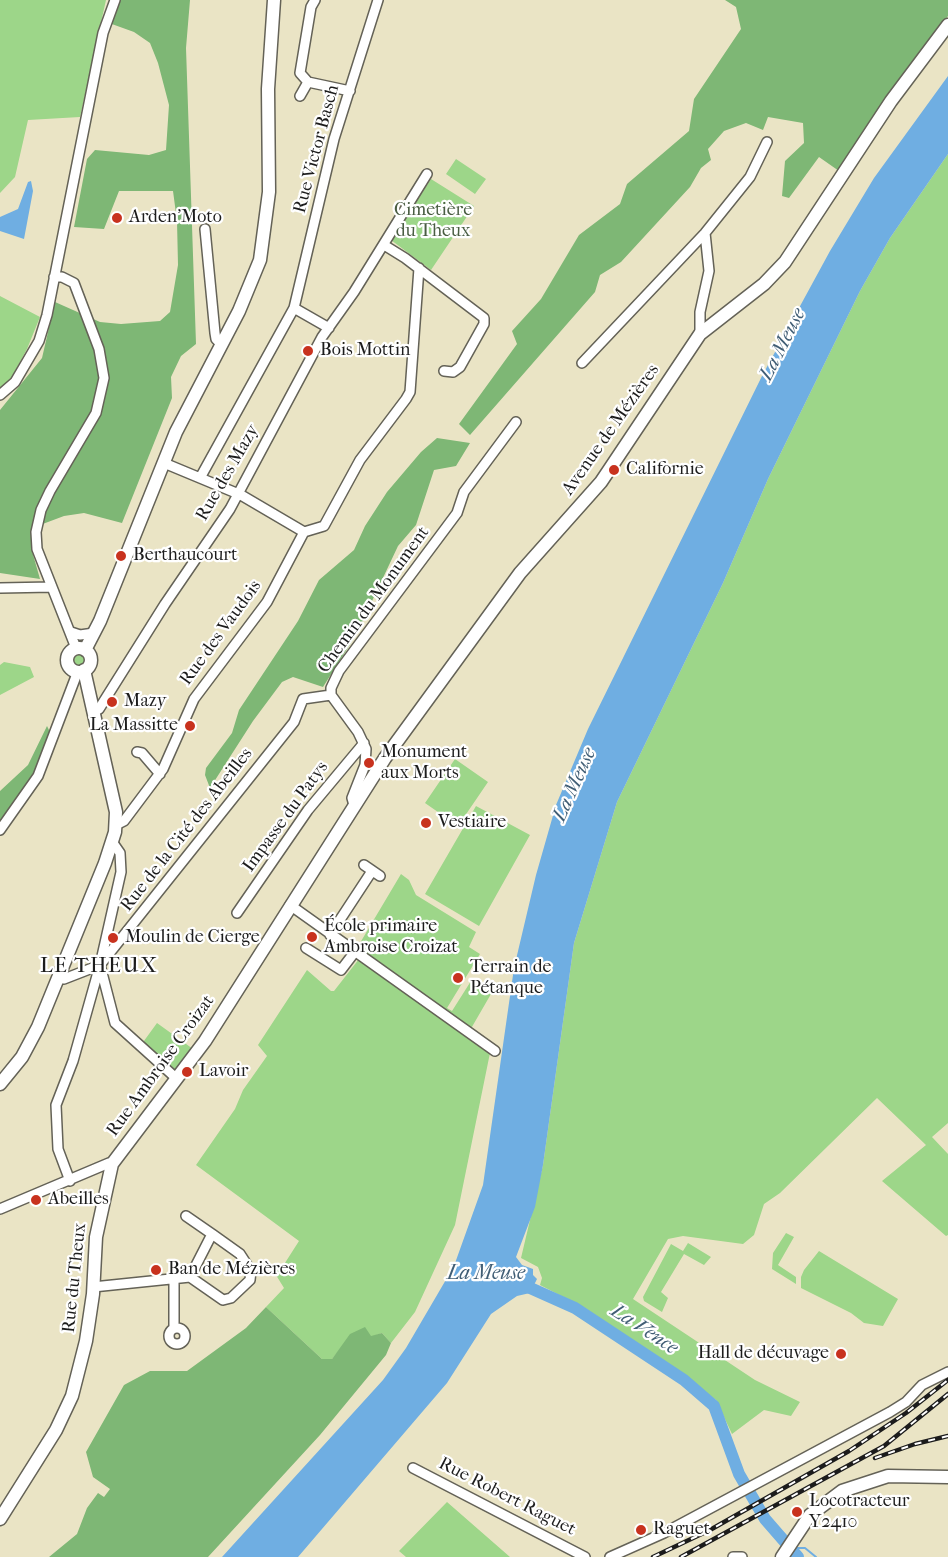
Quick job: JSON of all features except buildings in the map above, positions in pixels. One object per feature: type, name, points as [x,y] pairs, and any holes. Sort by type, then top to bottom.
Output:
[{"type":"main road","points":[[81,671],[69,667],[67,660],[69,652],[81,649],[94,633],[176,432],[254,279],[264,239],[269,192],[268,89],[274,0]]},
{"type":"main road","name":"Avenue de Mézières","points":[[354,805],[385,758],[520,573],[601,482],[700,334],[764,284],[785,261],[891,101],[948,25]]},
{"type":"main road","points":[[81,649],[90,661],[81,671]]},
{"type":"main road","points":[[0,1084],[28,1047],[113,843],[116,812],[94,711],[81,671]]},
{"type":"main road","name":"Rue Ambroise Croizat","points":[[112,1164],[205,1041],[354,805]]},
{"type":"main road","name":"Rue du Theux","points":[[0,1519],[56,1430],[72,1396],[86,1341],[96,1237],[112,1164]]},
{"type":"main road","points":[[783,1555],[816,1508],[858,1484],[896,1475],[948,1477]]},
{"type":"street","points":[[0,395],[15,382],[39,341],[103,33],[115,0]]},
{"type":"street","points":[[315,0],[311,7],[300,73],[308,82],[350,91]]},
{"type":"street","name":"Rue Victor Basch","points":[[200,478],[294,308],[334,139],[378,0]]},
{"type":"street","points":[[300,96],[308,82]]},
{"type":"street","points":[[582,363],[705,233],[750,177],[767,142]]},
{"type":"street","name":"Rue des Mazy","points":[[94,711],[99,709],[238,494],[328,328],[384,245],[427,174]]},
{"type":"street","points":[[205,229],[215,333],[216,339],[222,345]]},
{"type":"street","points":[[700,334],[700,312],[710,271],[705,233]]},
{"type":"street","points":[[384,245],[419,268],[484,318],[484,324],[460,367],[453,372],[444,371]]},
{"type":"street","points":[[164,463],[238,494],[304,531],[324,526],[360,460],[410,392],[419,268]]},
{"type":"street","points":[[54,277],[62,277],[74,283],[99,349],[104,378],[96,413],[41,510],[36,532],[37,549],[71,632],[81,649]]},
{"type":"street","points":[[294,308],[328,328]]},
{"type":"street","name":"Chemin du Monument","points":[[364,743],[331,695],[331,688],[339,670],[450,523],[464,492],[516,422]]},
{"type":"street","name":"Rue des Vaudois","points":[[116,825],[124,821],[159,774],[194,699],[267,602],[304,531]]},
{"type":"street","points":[[0,588],[52,587]]},
{"type":"street","points":[[71,632],[80,635],[94,633]]},
{"type":"street","points":[[0,830],[38,776],[81,671]]},
{"type":"street","name":"Rue de la Cité des Abeilles","points":[[100,965],[294,722],[303,699],[331,695]]},
{"type":"street","points":[[354,805],[351,798],[367,756],[364,743]]},
{"type":"street","name":"Impasse du Patys","points":[[237,913],[308,810],[364,743]]},
{"type":"street","points":[[137,752],[142,753],[159,774]]},
{"type":"street","points":[[70,1181],[58,1149],[56,1105],[74,1061],[100,965],[121,872],[120,853],[113,843]]},
{"type":"street","points":[[330,935],[372,871]]},
{"type":"street","points":[[290,905],[495,1051]]},
{"type":"street","points":[[306,948],[341,970],[354,952]]},
{"type":"street","points":[[58,978],[64,979],[100,965]]},
{"type":"street","points":[[100,965],[116,1023],[176,1078]]},
{"type":"street","points":[[0,1209],[109,1163],[112,1164]]},
{"type":"street","points":[[93,1287],[190,1277],[223,1300],[231,1298],[250,1280],[251,1271],[240,1254],[186,1216]]},
{"type":"street","points":[[190,1277],[212,1233]]},
{"type":"street","points":[[174,1278],[174,1328]]},
{"type":"street","points":[[610,1557],[664,1533],[890,1412],[906,1402],[921,1385],[948,1372]]},
{"type":"street","name":"Rue Robert Raguet","points":[[413,1467],[585,1557]]},
{"type":"street","points":[[733,1557],[742,1557]]},
{"type":"green space","points":[[0,0],[106,0],[80,117],[28,120],[15,177],[0,193]]},
{"type":"green space","points":[[119,0],[190,0],[186,48],[196,344],[181,356],[171,377],[172,398],[122,523],[84,513],[64,516],[32,528],[32,551],[40,579],[0,573],[0,410],[42,358],[55,302],[100,322],[121,324],[160,321],[170,312],[178,265],[177,221],[173,191],[119,191],[104,229],[74,227],[87,159],[95,150],[149,155],[166,150],[169,105],[158,63],[150,43],[134,32],[109,23]]},
{"type":"green space","points":[[725,0],[948,0],[948,16],[892,89],[839,171],[819,157],[789,198],[782,196],[785,161],[804,143],[803,123],[768,117],[763,130],[746,123],[724,131],[708,149],[711,160],[701,168],[690,187],[621,262],[600,275],[595,292],[470,435],[459,424],[517,344],[512,331],[541,299],[579,235],[620,204],[627,184],[689,131],[694,99],[741,29],[736,7]]},
{"type":"green space","points":[[948,154],[948,1123],[932,1137],[948,1154],[948,1235],[946,1236],[882,1181],[926,1145],[877,1098],[780,1193],[764,1204],[754,1235],[743,1244],[683,1236],[668,1239],[633,1299],[755,1380],[800,1402],[791,1416],[764,1410],[732,1434],[716,1400],[585,1308],[540,1285],[542,1278],[538,1267],[521,1258],[543,1165],[574,943],[617,802],[723,583],[768,479],[860,291],[890,238]]},
{"type":"green space","points":[[456,159],[486,179],[475,194],[446,174]]},
{"type":"green space","name":"Cimetière du Theux","points":[[431,179],[474,206],[431,270],[391,240]]},
{"type":"green space","points":[[0,296],[40,317],[27,349],[7,386],[0,389]]},
{"type":"green space","points":[[437,438],[470,443],[456,466],[434,470],[416,525],[398,546],[356,635],[323,687],[293,677],[282,682],[253,721],[210,788],[205,775],[206,768],[232,733],[239,710],[298,621],[319,580],[354,550],[365,526],[387,492],[421,452]]},
{"type":"green space","points":[[79,652],[84,654],[86,659],[84,664],[79,666],[74,664],[72,659],[74,654]]},
{"type":"green space","points":[[4,662],[30,667],[34,677],[0,695],[0,665]]},
{"type":"green space","points":[[47,726],[51,734],[40,759],[26,788],[0,825],[0,791],[28,765]]},
{"type":"green space","points":[[455,759],[488,782],[458,826],[425,803]]},
{"type":"green space","points":[[476,806],[530,835],[479,926],[425,894]]},
{"type":"green space","points":[[401,874],[409,880],[416,895],[476,932],[469,947],[480,954],[447,1008],[452,1011],[471,981],[491,994],[469,1032],[491,1048],[455,1225],[415,1312],[391,1343],[382,1333],[341,1348],[332,1359],[322,1359],[266,1307],[284,1288],[271,1267],[283,1266],[299,1241],[196,1165],[235,1109],[243,1090],[267,1056],[258,1045],[307,970],[331,991],[334,991],[359,959],[357,948]]},
{"type":"green space","points":[[157,1023],[193,1049],[175,1072],[141,1045]]},
{"type":"green space","points":[[786,1233],[794,1237],[778,1265],[796,1277],[796,1284],[772,1269],[773,1253]]},
{"type":"green space","points":[[688,1243],[711,1257],[704,1265],[684,1254],[661,1292],[668,1298],[662,1312],[644,1301],[643,1297],[671,1244],[683,1251]]},
{"type":"green space","points":[[819,1251],[898,1299],[883,1326],[864,1323],[851,1313],[801,1288],[801,1277],[804,1270]]},
{"type":"green space","points":[[266,1307],[322,1359],[332,1359],[350,1334],[365,1327],[371,1336],[382,1333],[391,1343],[386,1355],[320,1435],[208,1557],[49,1557],[77,1534],[87,1508],[98,1493],[104,1497],[110,1489],[93,1477],[86,1452],[124,1385],[150,1371],[187,1371],[246,1328]]},
{"type":"green space","points":[[447,1502],[510,1557],[406,1557],[399,1551]]},
{"type":"water","name":"La Meuse","points":[[948,76],[948,154],[890,238],[860,291],[768,479],[723,583],[617,802],[574,943],[543,1165],[535,1207],[516,1257],[522,1265],[533,1269],[533,1275],[537,1279],[530,1293],[517,1296],[491,1314],[447,1383],[298,1557],[222,1557],[383,1380],[406,1348],[454,1266],[483,1185],[514,968],[536,875],[556,805],[588,729],[762,376],[830,251],[874,178]]},
{"type":"water","points":[[31,181],[33,191],[24,239],[0,231],[0,217],[18,209],[28,182]]},
{"type":"waterway","name":"La Vence","points":[[519,1283],[575,1308],[684,1380],[714,1406],[739,1474],[765,1519],[798,1557]]},
{"type":"waterway","points":[[792,1548],[805,1548],[816,1557]]},
{"type":"railway","points":[[653,1557],[710,1530],[849,1451],[906,1413],[948,1380]]},
{"type":"railway","points":[[681,1557],[884,1446],[948,1394]]},
{"type":"railway","points":[[875,1458],[915,1444],[948,1436]]},
{"type":"place","name":"Arden'Moto","points":[[117,218]]},
{"type":"place","name":"Bois Mottin","points":[[308,351]]},
{"type":"place","name":"Californie","points":[[614,470]]},
{"type":"place","name":"Berthaucourt","points":[[121,556]]},
{"type":"place","name":"Mazy","points":[[112,702]]},
{"type":"place","name":"La Massitte","points":[[190,726]]},
{"type":"place","name":"Monument aux Morts","points":[[369,763]]},
{"type":"place","name":"Vestiaire","points":[[426,823]]},
{"type":"place","name":"École primaire Ambroise Croizat","points":[[312,937]]},
{"type":"place","name":"Moulin de Cierge","points":[[113,938]]},
{"type":"place","name":"Terrain de Pétanque","points":[[458,978]]},
{"type":"place","name":"Lavoir","points":[[187,1072]]},
{"type":"place","name":"Abeilles","points":[[36,1200]]},
{"type":"place","name":"Ban de Mézières","points":[[156,1270]]},
{"type":"place","name":"Hall de décuvage","points":[[841,1354]]},
{"type":"place","name":"Locotracteur Y2410","points":[[797,1512]]},
{"type":"place","name":"Raguet","points":[[641,1530]]},
{"type":"district","name":"LE THEUX","points":[[99,967]]}]
